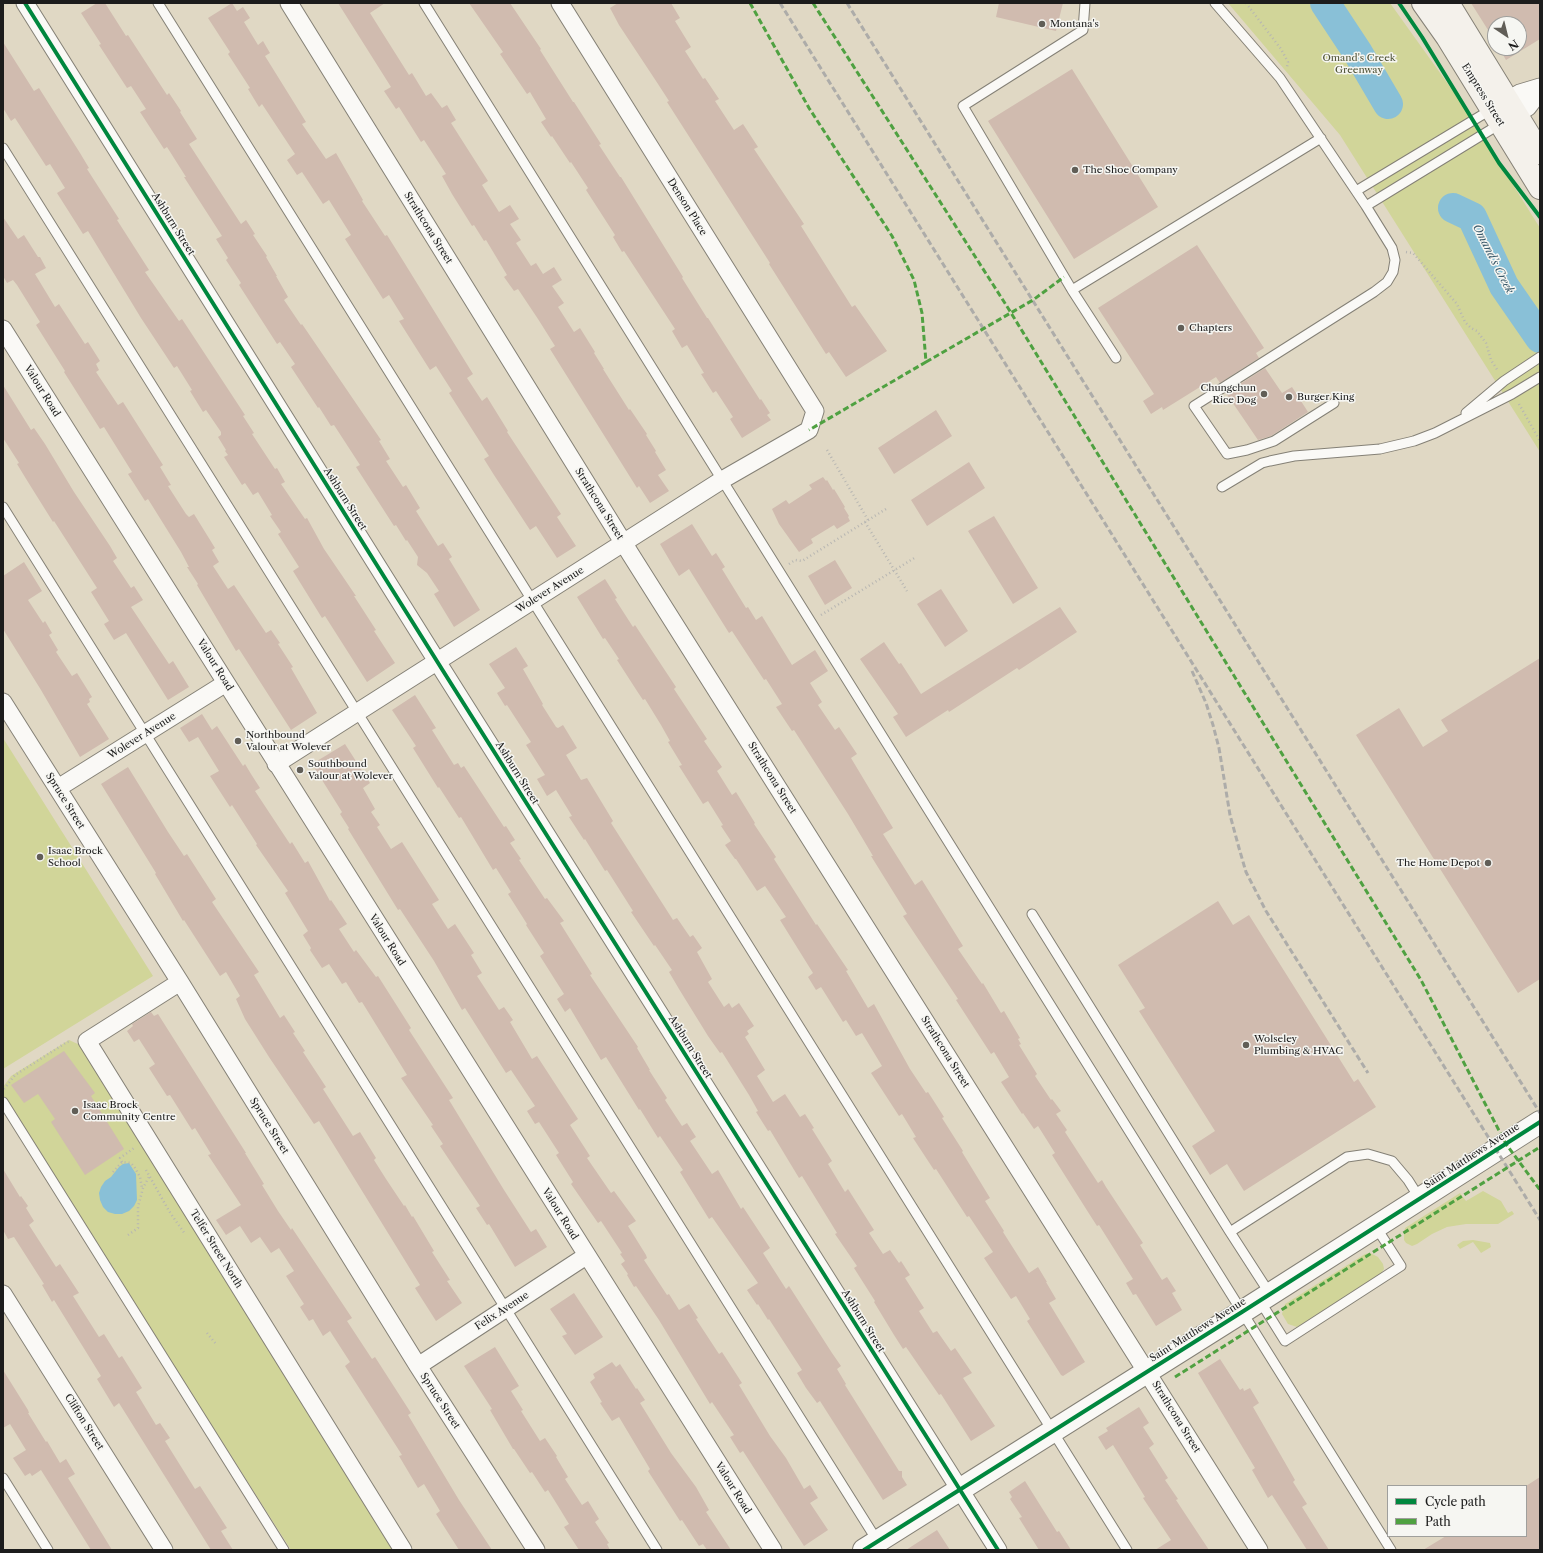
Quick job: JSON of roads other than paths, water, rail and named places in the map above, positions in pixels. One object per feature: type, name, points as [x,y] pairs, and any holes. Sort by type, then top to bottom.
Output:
[{"type":"main road","name":"Empress Street","points":[[1424,3],[1447,37],[1504,112],[1540,153]]},
{"type":"main road","name":"Empress Street","points":[[1448,3],[1504,112],[1540,188]]},
{"type":"street","name":"Ashburn Street","points":[[25,3],[438,662],[998,1550]]},
{"type":"street","name":"Strathcona Street","points":[[289,3],[624,544],[1259,1550]]},
{"type":"street","name":"Denson Place","points":[[560,3],[815,412]]},
{"type":"street","points":[[1504,112],[1520,93],[1540,87]]},
{"type":"street","points":[[1504,112],[1528,107],[1540,91]]},
{"type":"street","name":"Valour Road","points":[[3,329],[586,1256],[773,1550]]},
{"type":"street","name":"Wolever Avenue","points":[[276,764],[533,600],[624,544],[722,480],[809,430],[815,412]]},
{"type":"street","name":"Wolever Avenue","points":[[58,788],[226,683]]},
{"type":"street","name":"Spruce Street","points":[[3,702],[180,982],[418,1366],[536,1550]]},
{"type":"street","name":"Telfer Street North","points":[[180,982],[87,1041],[403,1550]]},
{"type":"street","name":"Saint Matthews Avenue","points":[[875,1547],[960,1489],[1257,1303],[1540,1122]]},
{"type":"street","name":"Felix Avenue","points":[[418,1366],[586,1256]]},
{"type":"street","name":"Clifton Street","points":[[3,1294],[164,1550]]},
{"type":"lane","points":[[158,3],[1127,1550]]},
{"type":"lane","points":[[424,3],[810,621],[1257,1303],[1285,1341],[1401,1266],[1376,1227]]},
{"type":"lane","points":[[1085,3],[1083,30],[963,106],[1072,290],[1116,358]]},
{"type":"lane","points":[[1215,3],[1280,78],[1366,206],[1392,248],[1395,260],[1393,272],[1387,282],[1374,292],[1194,406],[1227,454],[1247,450],[1274,441],[1334,403]]},
{"type":"lane","points":[[1356,191],[1504,112]]},
{"type":"lane","points":[[1366,206],[1504,112]]},
{"type":"lane","points":[[1072,290],[1321,138]]},
{"type":"lane","points":[[3,148],[358,713],[875,1547]]},
{"type":"lane","points":[[1455,422],[1504,381],[1540,357]]},
{"type":"lane","points":[[1222,487],[1262,463],[1270,461],[1294,456],[1396,446],[1414,441],[1512,394],[1540,377]]},
{"type":"lane","points":[[3,507],[657,1550]]},
{"type":"lane","points":[[1032,914],[1230,1232],[1257,1303],[1391,1550]]},
{"type":"lane","points":[[3,1102],[284,1550]]},
{"type":"lane","points":[[1230,1232],[1347,1157],[1368,1154],[1392,1161],[1408,1180],[1420,1199]]},
{"type":"lane","points":[[3,1478],[48,1550]]},
{"type":"water","points":[[129,1163],[136,1174],[137,1200],[129,1211],[122,1214],[108,1212],[103,1207],[100,1200],[99,1193],[101,1187],[119,1167],[123,1164]]},
{"type":"waterway","name":"Omand's Creek","points":[[1325,3],[1358,53],[1388,104]]},
{"type":"waterway","name":"Omand's Creek","points":[[1453,208],[1472,217],[1504,286],[1540,338]]},
{"type":"railway","points":[[780,3],[1540,1220]]},
{"type":"railway","points":[[847,3],[1540,1113]]},
{"type":"railway","points":[[1192,671],[1206,703],[1213,725],[1219,748],[1230,815],[1246,872],[1266,911],[1368,1073]]},
{"type":"place","name":"Montana's","points":[[1042,24]]},
{"type":"place","name":"The Shoe Company","points":[[1075,170]]},
{"type":"place","name":"Chapters","points":[[1181,328]]},
{"type":"place","name":"Chungchun Rice Dog","points":[[1264,394]]},
{"type":"place","name":"Burger King","points":[[1289,397]]},
{"type":"place","name":"Northbound Valour at Wolever","points":[[238,741]]},
{"type":"place","name":"Southbound Valour at Wolever","points":[[300,770]]},
{"type":"place","name":"Isaac Brock School","points":[[40,857]]},
{"type":"place","name":"The Home Depot","points":[[1488,863]]},
{"type":"place","name":"Wolseley Plumbing & HVAC","points":[[1246,1045]]},
{"type":"place","name":"Isaac Brock Community Centre","points":[[75,1111]]},
{"type":"park label","name":"Omand's Creek Greenway","points":[[1359,64]]}]
